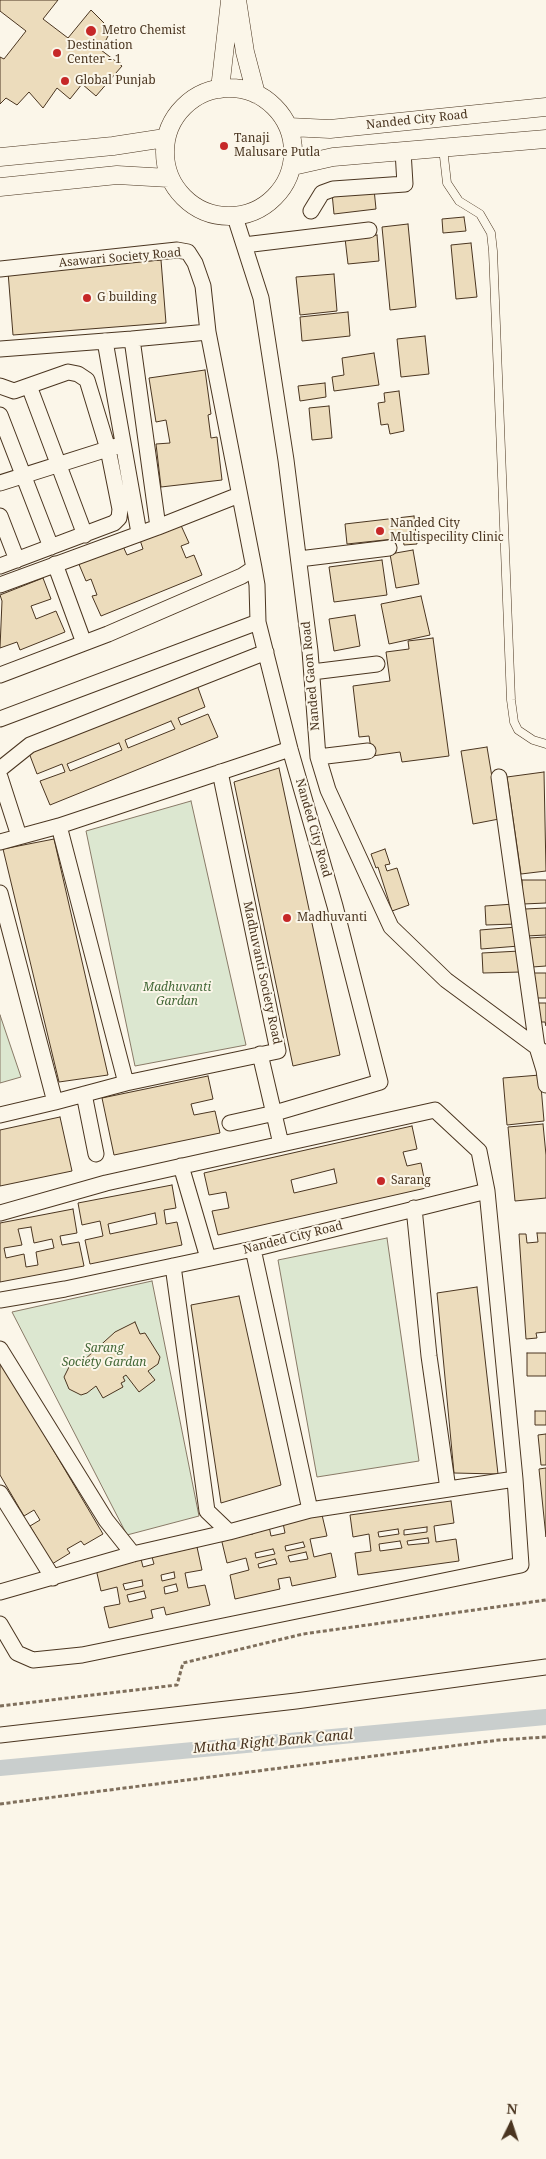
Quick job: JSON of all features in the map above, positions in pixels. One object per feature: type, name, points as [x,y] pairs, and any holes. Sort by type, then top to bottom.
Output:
[{"type":"street","points":[[220,89],[230,0]]},
{"type":"street","points":[[236,0],[245,52],[256,94]]},
{"type":"street","points":[[220,89],[243,89],[262,96],[278,109],[289,127],[294,146],[293,166],[285,185],[272,201],[255,212],[235,217],[214,216],[196,208],[180,195],[169,178],[164,158],[165,138],[173,119],[186,103],[203,92],[220,89]]},
{"type":"street","name":"Nanded City Road","points":[[289,127],[330,129],[546,107]]},
{"type":"street","points":[[0,157],[113,146],[165,138]]},
{"type":"street","points":[[293,166],[333,158],[546,139]]},
{"type":"street","points":[[311,211],[322,193],[334,189],[405,184],[403,151]]},
{"type":"street","points":[[0,187],[116,175],[169,178]]},
{"type":"street","name":"Nanded Gaon Road","points":[[235,217],[261,298],[299,559],[312,672],[318,757],[328,790],[391,927],[446,980],[541,1051]]},
{"type":"street","points":[[244,245],[369,230]]},
{"type":"street","name":"Asawari Society Road","points":[[0,269],[177,250],[188,252],[195,263],[203,286],[208,332],[254,568],[258,622],[266,652]]},
{"type":"street","points":[[0,349],[208,332]]},
{"type":"street","points":[[132,339],[158,526]]},
{"type":"street","points":[[105,341],[139,533]]},
{"type":"street","points":[[0,386],[14,391],[68,372],[78,374],[87,380],[108,449],[120,509],[119,518],[114,523],[0,566]]},
{"type":"street","points":[[29,386],[85,535]]},
{"type":"street","points":[[0,415],[52,547]]},
{"type":"street","points":[[0,483],[123,444]]},
{"type":"street","points":[[0,585],[239,495]]},
{"type":"street","points":[[0,516],[17,560]]},
{"type":"street","points":[[299,559],[389,548]]},
{"type":"street","points":[[55,564],[84,643]]},
{"type":"street","points":[[0,675],[84,643],[242,576],[254,568]]},
{"type":"street","points":[[0,719],[258,622]]},
{"type":"street","points":[[0,769],[30,745],[266,652]]},
{"type":"street","name":"Nanded City Road","points":[[266,652],[290,749],[335,906],[380,1082],[275,1113]]},
{"type":"street","points":[[312,672],[377,664]]},
{"type":"street","points":[[0,842],[59,826],[290,749]]},
{"type":"street","points":[[318,757],[368,751]]},
{"type":"street","name":"Madhuvanti Society Road","points":[[0,1115],[126,1083],[278,1050],[220,772]]},
{"type":"street","points":[[0,777],[19,836]]},
{"type":"street","points":[[499,777],[546,1085]]},
{"type":"street","points":[[59,826],[126,1083]]},
{"type":"street","points":[[0,893],[55,1102]]},
{"type":"street","points":[[260,1054],[282,1144]]},
{"type":"street","points":[[84,1094],[96,1154]]},
{"type":"street","points":[[0,1213],[106,1183],[436,1110],[479,1151],[487,1191],[515,1479],[520,1565],[82,1654],[33,1660],[17,1653],[0,1624]]},
{"type":"street","points":[[230,1122],[275,1113]]},
{"type":"street","points":[[181,1166],[208,1258]]},
{"type":"street","name":"Nanded City Road","points":[[0,1300],[65,1289],[253,1249],[487,1191]]},
{"type":"street","points":[[414,1208],[429,1356],[448,1490]]},
{"type":"street","points":[[253,1249],[310,1510]]},
{"type":"street","points":[[173,1266],[207,1511],[229,1532]]},
{"type":"street","points":[[0,1349],[106,1520],[133,1554]]},
{"type":"street","points":[[0,1592],[133,1554],[229,1532],[310,1510],[515,1479]]},
{"type":"street","points":[[0,1493],[53,1578]]},
{"type":"street","points":[[0,1735],[296,1701],[546,1667]]},
{"type":"lane","points":[[443,148],[447,183],[459,201],[480,214],[491,233],[494,251],[511,700],[514,722],[518,730],[533,740],[546,744]]},
{"type":"path","points":[[0,1706],[177,1685],[183,1664],[303,1634],[546,1600]]},
{"type":"path","points":[[0,1804],[499,1740],[546,1737]]},
{"type":"green space","name":"Madhuvanti Gardan","points":[[191,801],[246,1045],[135,1066],[86,831]]},
{"type":"green space","points":[[0,1015],[21,1077],[0,1083]]},
{"type":"green space","points":[[387,1238],[419,1461],[317,1477],[278,1260]]},
{"type":"green space","name":"Sarang Society Gardan","points":[[152,1281],[199,1516],[127,1535],[12,1312]]},
{"type":"building","name":"Destination Center - 1","points":[[0,0],[58,0],[43,19],[68,38],[91,10],[111,30],[101,50],[122,66],[96,96],[82,84],[70,99],[57,88],[43,108],[29,92],[17,105],[6,98],[0,104],[0,57],[4,59],[26,31],[0,11]]},
{"type":"building","points":[[374,189],[376,209],[334,214],[332,193]]},
{"type":"building","points":[[464,217],[466,231],[443,233],[442,219]]},
{"type":"building","points":[[408,224],[416,307],[390,310],[382,227]]},
{"type":"building","points":[[377,235],[379,261],[348,264],[345,238]]},
{"type":"building","points":[[471,243],[477,297],[456,299],[451,245]]},
{"type":"building","name":"G building","points":[[161,260],[166,323],[13,335],[8,272]]},
{"type":"building","points":[[334,274],[337,311],[300,315],[296,277]]},
{"type":"building","points":[[348,312],[350,336],[302,341],[300,317]]},
{"type":"building","points":[[425,336],[429,374],[401,377],[397,339]]},
{"type":"building","points":[[374,353],[379,385],[334,391],[332,377],[344,375],[342,358]]},
{"type":"building","points":[[205,370],[211,414],[208,415],[211,438],[217,437],[222,480],[161,487],[156,444],[170,443],[166,420],[156,422],[149,378]]},
{"type":"building","points":[[325,383],[326,397],[300,401],[298,386]]},
{"type":"building","points":[[399,391],[404,431],[390,434],[388,424],[381,425],[378,403],[385,402],[384,393]]},
{"type":"building","points":[[329,406],[332,438],[312,440],[309,408]]},
{"type":"building","name":"Nanded City Multispecility Clinic","points":[[414,516],[417,544],[404,545],[403,538],[347,544],[345,524]]},
{"type":"building","points":[[179,521],[189,543],[181,546],[186,558],[194,555],[202,575],[101,616],[92,596],[97,595],[91,579],[86,581],[78,562],[122,544],[127,555],[143,549],[139,537]]},
{"type":"building","points":[[413,550],[419,584],[396,588],[390,554]]},
{"type":"building","points":[[382,560],[387,595],[334,602],[329,567]]},
{"type":"building","points":[[43,578],[51,599],[31,606],[36,619],[56,611],[65,632],[20,650],[17,642],[0,648],[2,601],[0,595]]},
{"type":"building","points":[[421,596],[430,635],[389,644],[381,604]]},
{"type":"building","points":[[355,615],[360,646],[334,651],[329,619]]},
{"type":"building","points":[[433,638],[449,756],[402,762],[400,752],[372,756],[369,736],[359,737],[353,686],[390,681],[386,652],[409,649],[408,641]]},
{"type":"building","points":[[197,685],[205,707],[178,718],[181,725],[208,714],[218,737],[50,805],[40,781],[65,772],[62,764],[37,774],[29,753]],"holes":[[[171,721],[175,729],[128,748],[125,740]],[[119,743],[122,750],[70,771],[67,764]]]},
{"type":"building","points":[[487,747],[499,819],[473,824],[461,751]]},
{"type":"building","name":"Madhuvanti","points":[[279,768],[340,1055],[293,1066],[234,782]]},
{"type":"building","points":[[544,772],[546,871],[521,874],[507,777]]},
{"type":"building","points":[[54,839],[108,1075],[59,1082],[3,849]]},
{"type":"building","points":[[385,849],[390,864],[385,865],[387,871],[397,868],[409,905],[392,911],[378,867],[376,868],[371,854]]},
{"type":"building","points":[[522,880],[546,880],[546,903],[523,904]]},
{"type":"building","points":[[514,904],[516,924],[486,925],[485,906]]},
{"type":"building","points":[[546,908],[546,935],[526,936],[525,909]]},
{"type":"building","points":[[517,927],[519,946],[481,949],[480,930]]},
{"type":"building","points":[[546,937],[546,966],[532,967],[529,938]]},
{"type":"building","points":[[520,951],[521,972],[483,973],[482,953]]},
{"type":"building","points":[[533,973],[546,973],[546,998],[533,998]]},
{"type":"building","points":[[537,1003],[546,1003],[546,1026],[545,1022],[537,1022]]},
{"type":"building","points":[[540,1075],[544,1121],[507,1125],[503,1078]]},
{"type":"building","points":[[208,1076],[213,1099],[191,1104],[194,1115],[215,1111],[220,1133],[114,1155],[102,1098]]},
{"type":"building","points":[[60,1117],[72,1171],[0,1186],[0,1130]]},
{"type":"building","points":[[543,1124],[546,1155],[546,1198],[515,1201],[508,1127]]},
{"type":"building","name":"Sarang","points":[[412,1126],[417,1149],[403,1152],[407,1166],[421,1163],[426,1188],[218,1235],[212,1211],[229,1208],[226,1192],[209,1195],[204,1173]],"holes":[[[334,1169],[337,1183],[294,1193],[291,1180]]]},
{"type":"building","points":[[172,1185],[176,1208],[164,1210],[166,1224],[177,1222],[182,1245],[90,1264],[85,1240],[103,1236],[100,1221],[82,1225],[78,1203]],"holes":[[[155,1213],[157,1224],[110,1234],[108,1224]]]},
{"type":"building","points":[[73,1209],[77,1233],[60,1236],[62,1245],[79,1242],[84,1266],[0,1282],[0,1223]],"holes":[[[31,1227],[34,1243],[52,1239],[54,1248],[36,1252],[38,1265],[26,1267],[24,1254],[6,1258],[4,1248],[22,1245],[18,1229]]]},
{"type":"building","points":[[537,1233],[546,1233],[546,1332],[536,1333],[537,1338],[526,1339],[519,1234],[526,1234],[527,1243],[538,1242]]},
{"type":"building","points":[[477,1287],[498,1474],[454,1473],[437,1293]]},
{"type":"building","points":[[239,1296],[281,1485],[221,1503],[191,1305]]},
{"type":"building","points":[[135,1322],[140,1334],[145,1333],[160,1357],[158,1364],[148,1371],[155,1380],[139,1392],[126,1375],[123,1377],[125,1381],[121,1383],[123,1387],[103,1398],[96,1386],[81,1395],[69,1389],[64,1377],[70,1365],[83,1361],[115,1332]]},
{"type":"building","points":[[527,1353],[546,1353],[546,1376],[527,1376]]},
{"type":"building","points":[[0,1360],[103,1534],[84,1545],[81,1541],[67,1549],[70,1553],[52,1564],[30,1526],[40,1520],[34,1510],[24,1516],[0,1475]]},
{"type":"building","points":[[535,1411],[546,1411],[546,1425],[535,1425]]},
{"type":"building","points":[[546,1434],[546,1465],[541,1465],[538,1435]]},
{"type":"building","points":[[546,1468],[546,1537],[539,1469]]},
{"type":"building","points":[[451,1501],[454,1523],[434,1526],[436,1542],[456,1539],[459,1561],[358,1575],[355,1553],[371,1551],[369,1534],[353,1537],[350,1515]],"holes":[[[427,1527],[427,1532],[404,1535],[404,1530]],[[398,1529],[399,1534],[379,1537],[378,1532]],[[428,1538],[429,1543],[408,1545],[407,1541]],[[400,1541],[402,1548],[380,1551],[379,1544]]]},
{"type":"building","points":[[322,1515],[327,1536],[310,1539],[314,1557],[331,1553],[336,1577],[292,1586],[290,1577],[278,1579],[280,1589],[235,1599],[230,1575],[249,1570],[246,1558],[227,1563],[221,1538],[253,1534],[252,1531],[269,1526],[271,1536],[285,1533],[283,1523]],"holes":[[[303,1542],[305,1547],[286,1551],[285,1546]],[[273,1549],[275,1554],[256,1558],[255,1553]],[[306,1552],[308,1559],[290,1562],[288,1556]],[[275,1559],[277,1564],[259,1568],[258,1564]]]},
{"type":"building","points":[[197,1547],[202,1570],[185,1573],[188,1588],[205,1585],[210,1605],[166,1615],[164,1607],[151,1610],[153,1618],[109,1628],[104,1607],[120,1604],[117,1587],[101,1591],[96,1569],[141,1559],[143,1567],[154,1564],[152,1557]],"holes":[[[174,1572],[175,1578],[162,1581],[161,1575]],[[142,1580],[143,1586],[125,1590],[123,1584]],[[176,1584],[178,1591],[165,1594],[164,1587]],[[144,1591],[146,1598],[129,1602],[127,1595]]]},
{"type":"waterway","name":"Mutha Right Bank Canal","points":[[0,1768],[546,1717]]},
{"type":"place","name":"Metro Chemist","points":[[91,31]]},
{"type":"place","name":"Destination Center - 1","points":[[57,53]]},
{"type":"place","name":"Global Punjab","points":[[65,81]]},
{"type":"place","name":"Tanaji Malusare Putla","points":[[224,146]]},
{"type":"place","name":"G building","points":[[87,298]]},
{"type":"place","name":"Nanded City Multispecility Clinic","points":[[380,531]]},
{"type":"place","name":"Madhuvanti","points":[[287,918]]},
{"type":"place","name":"Sarang","points":[[381,1181]]}]
